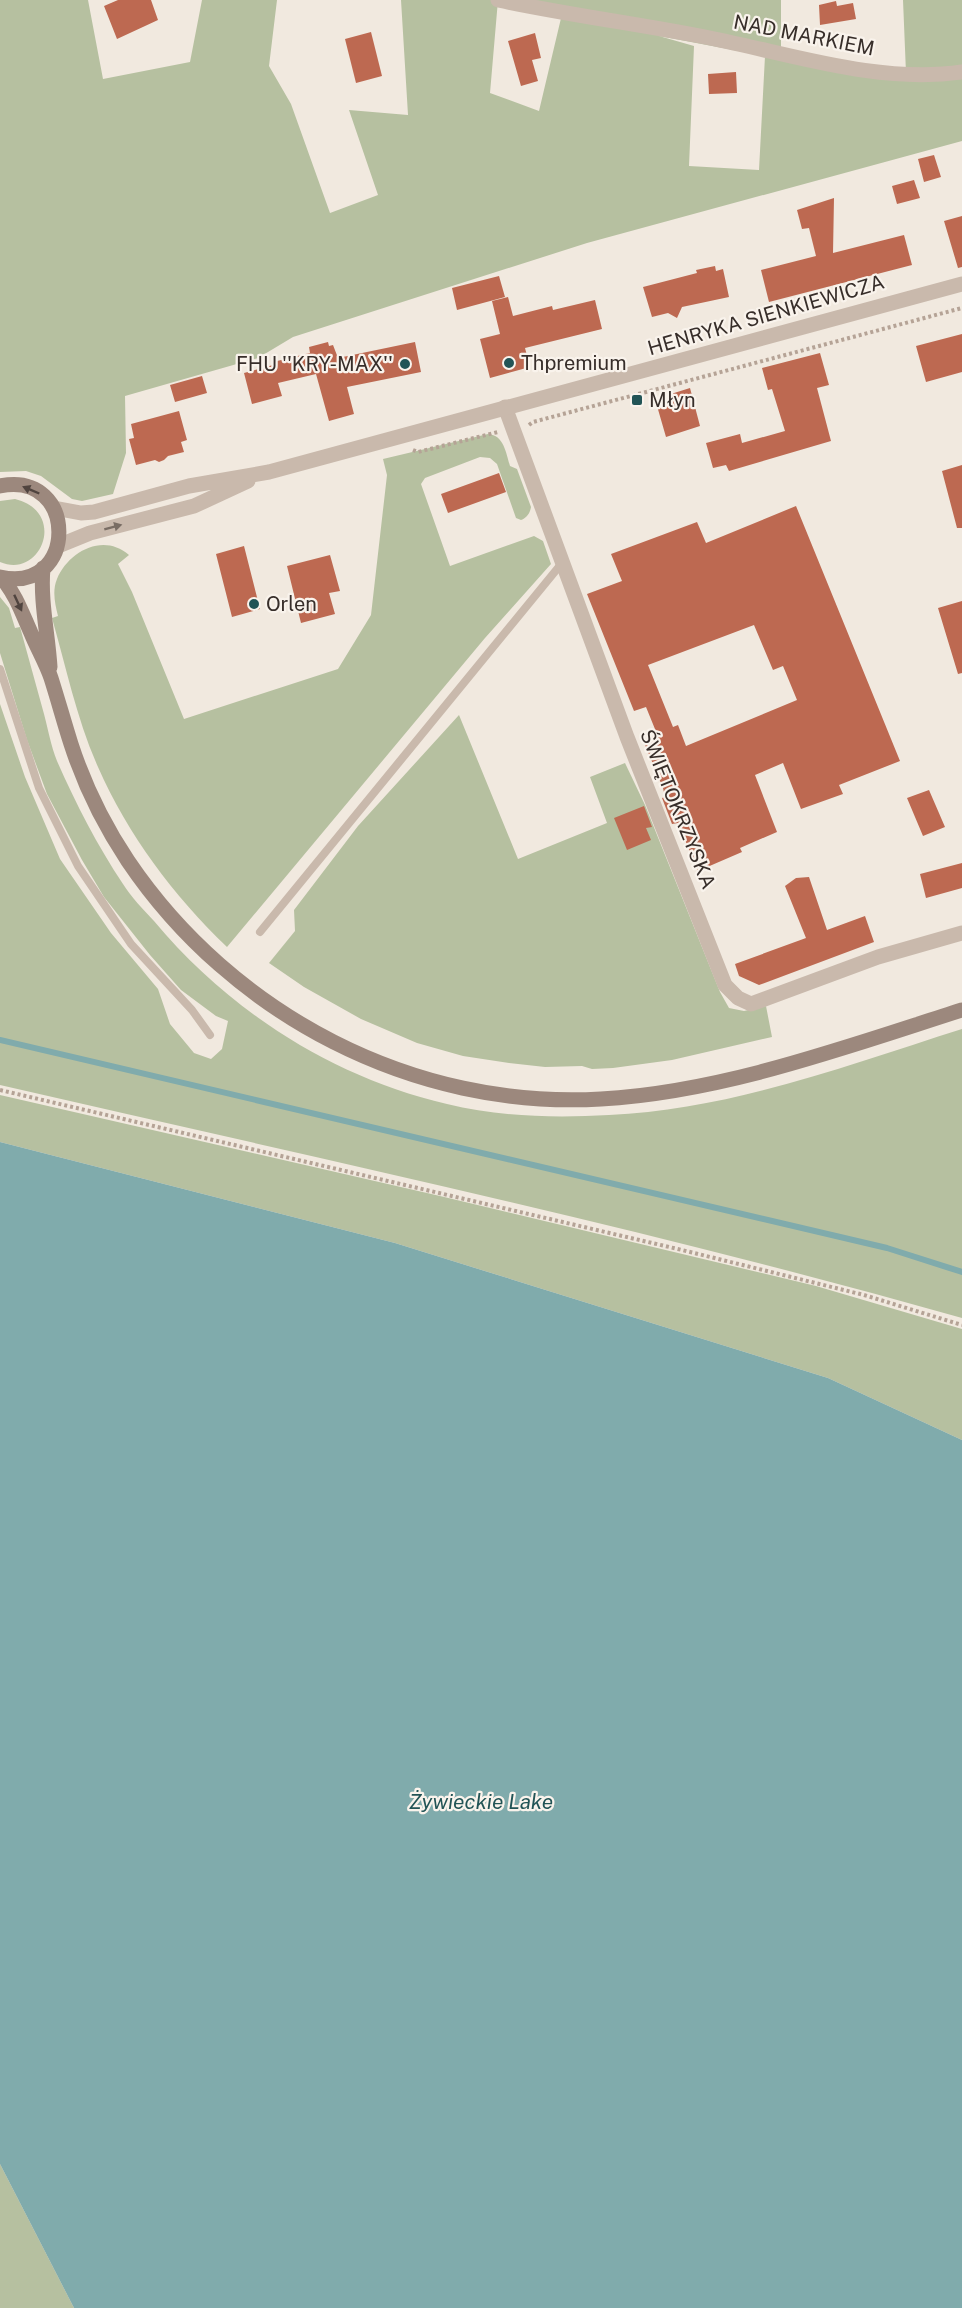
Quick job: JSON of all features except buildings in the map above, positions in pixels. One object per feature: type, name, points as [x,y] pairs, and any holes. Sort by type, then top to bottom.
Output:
[{"type":"main road","points":[[0,486],[14,484],[30,488],[43,496],[54,508],[59,523],[58,546],[52,558],[43,568],[24,578],[1,578]]},
{"type":"main road","points":[[43,568],[42,598],[51,677]]},
{"type":"main road","points":[[1,578],[18,601],[51,677],[72,747],[96,804],[128,860],[190,937],[229,972],[276,1009],[334,1043],[398,1070],[464,1089],[550,1099],[602,1099],[662,1092],[734,1077],[836,1050],[962,1010]]},
{"type":"street","name":"NAD MARKIEM","points":[[498,0],[562,14],[708,38],[857,69],[935,76],[962,72]]},
{"type":"street","name":"HENRYKA SIENKIEWICZA","points":[[54,508],[81,513],[93,512],[189,486],[269,472],[962,284]]},
{"type":"street","name":"ŚWIĘTOKRZYSKA","points":[[505,407],[627,737],[703,913],[725,985],[738,998],[751,1004],[878,957],[962,933]]},
{"type":"street","name":"HENRYKA SIENKIEWICZA","points":[[58,546],[90,533],[194,506],[269,472]]},
{"type":"lane","points":[[260,932],[562,563]]},
{"type":"lane","points":[[0,669],[39,788],[78,866],[131,944],[192,1010],[210,1035]]},
{"type":"path","points":[[528,426],[533,422],[962,308]]},
{"type":"path","points":[[418,452],[500,432]]},
{"type":"path","points":[[0,1090],[693,1253],[864,1295],[962,1325]]},
{"type":"green space","points":[[0,0],[88,0],[103,79],[190,62],[202,0],[277,0],[269,66],[291,104],[330,213],[378,195],[349,110],[408,115],[401,0],[498,0],[781,0],[781,53],[906,73],[903,0],[962,0],[962,141],[587,243],[293,337],[258,358],[125,396],[126,453],[113,494],[82,501],[72,499],[41,476],[26,471],[0,472]],"holes":[[[498,0],[562,14],[539,111],[490,93]],[[659,36],[765,56],[759,170],[689,166],[694,46]]]},
{"type":"green space","points":[[488,434],[501,441],[510,466],[517,469],[531,509],[523,519],[516,518],[497,464],[490,458],[480,457],[425,478],[421,484],[450,566],[534,536],[543,541],[551,564],[485,638],[227,947],[188,906],[154,863],[123,816],[98,767],[78,712],[52,618],[58,616],[54,593],[55,584],[62,569],[78,553],[98,545],[119,548],[129,555],[118,564],[132,592],[184,719],[338,669],[371,615],[387,475],[383,459]]},
{"type":"green space","points":[[15,499],[31,506],[41,517],[44,529],[43,542],[37,553],[27,562],[15,565],[0,562],[0,501]]},
{"type":"green space","points":[[0,597],[9,608],[15,628],[20,627],[57,761],[79,809],[130,894],[183,954],[249,1011],[324,1058],[363,1077],[404,1092],[487,1112],[548,1116],[609,1115],[699,1105],[744,1095],[832,1071],[962,1029],[962,1318],[603,1224],[0,1085],[0,704],[25,777],[60,859],[111,933],[158,989],[170,1024],[194,1053],[211,1059],[222,1049],[228,1021],[216,1016],[181,990],[104,897],[82,860],[47,794],[27,740],[0,653]]},
{"type":"green space","points":[[459,715],[518,859],[607,823],[590,777],[625,763],[645,805],[720,992],[729,1008],[744,1011],[766,1006],[772,1037],[672,1060],[613,1068],[545,1067],[509,1063],[463,1056],[417,1043],[361,1019],[304,987],[269,963],[295,931],[294,910],[358,826]]},
{"type":"green space","points":[[0,1095],[440,1196],[816,1286],[962,1329],[962,1440],[828,1378],[395,1243],[0,1142]]},
{"type":"green space","points":[[0,2164],[74,2308],[0,2308]]},
{"type":"water","name":"Żywieckie Lake","points":[[0,1142],[395,1243],[828,1378],[962,1440],[962,2308],[74,2308],[0,2164]]},
{"type":"waterway","points":[[0,1040],[887,1248],[962,1272]]},
{"type":"place","name":"Thpremium","points":[[509,363]]},
{"type":"place","name":"FHU ''KRY-MAX''","points":[[405,364]]},
{"type":"place","name":"Młyn","points":[[637,400]]},
{"type":"place","name":"Orlen","points":[[254,604]]}]
